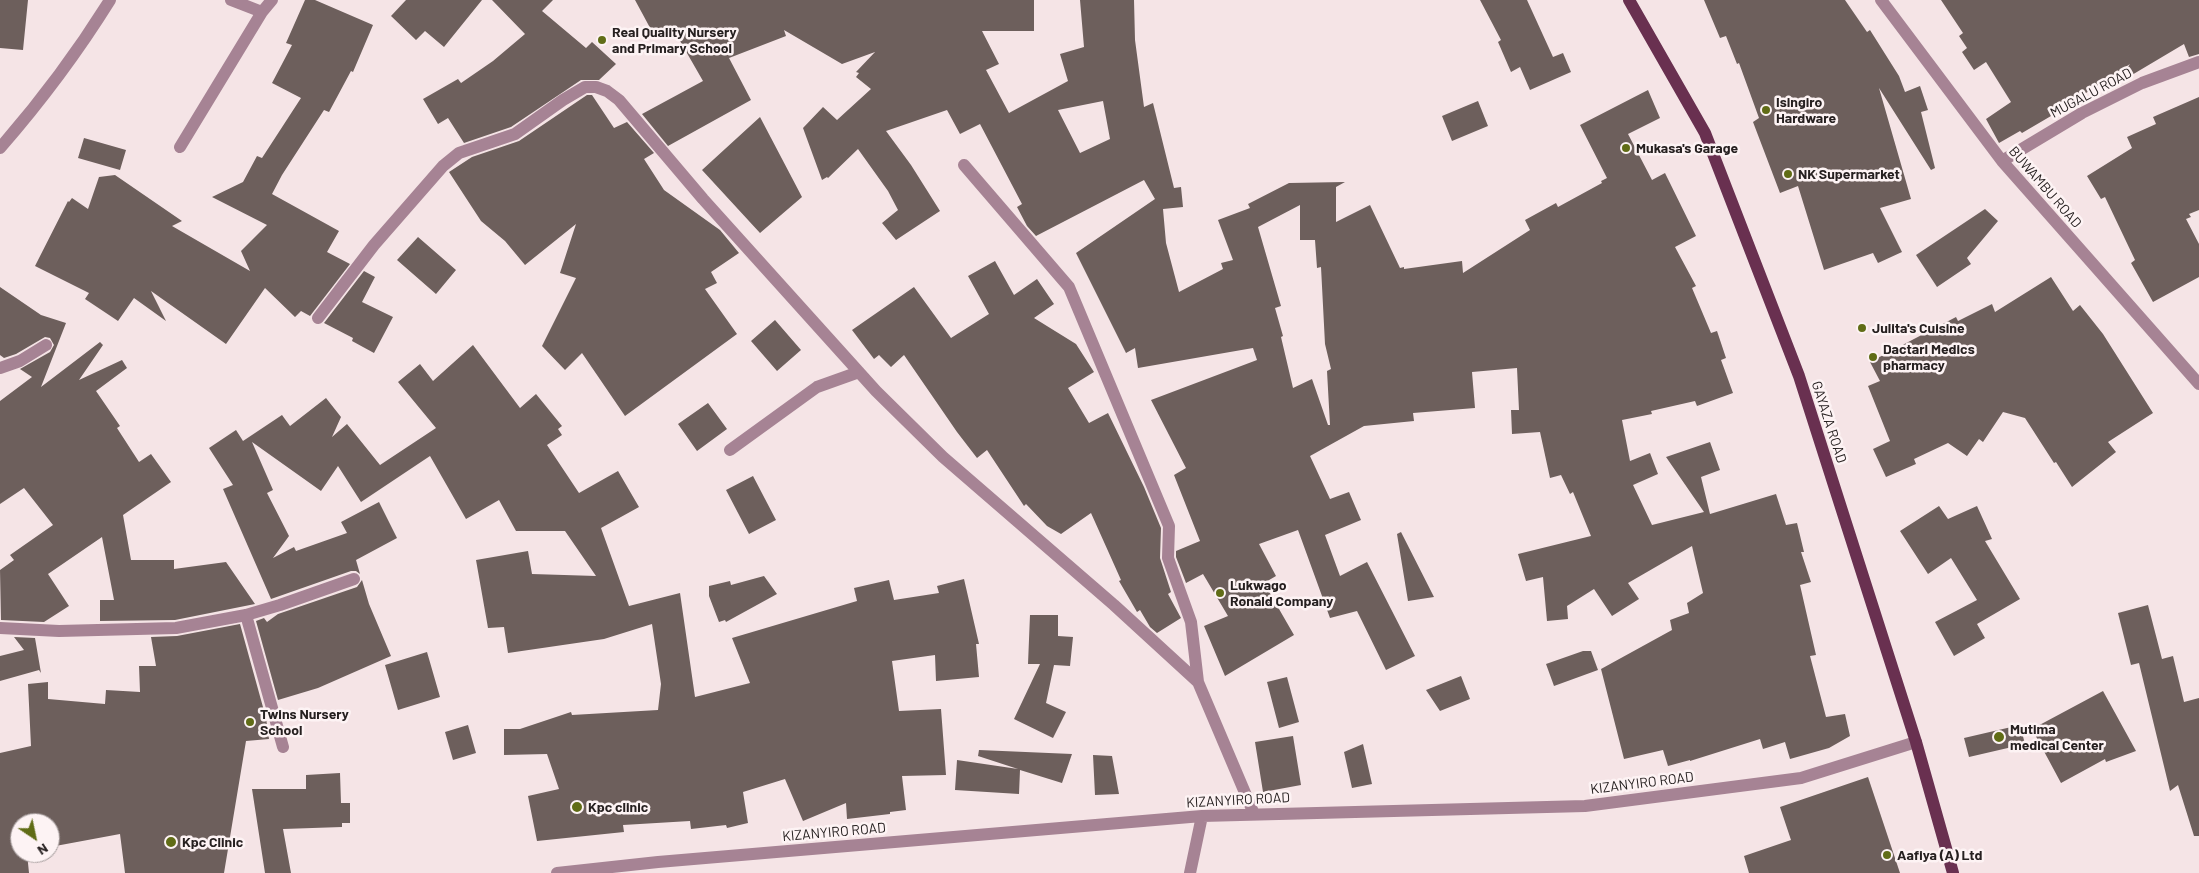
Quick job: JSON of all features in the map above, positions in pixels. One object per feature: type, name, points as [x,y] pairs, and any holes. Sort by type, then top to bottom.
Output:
[{"type":"main road","name":"GAYAZA ROAD","points":[[1629,0],[1705,133],[1799,376],[1916,742],[1953,873]]},
{"type":"street","points":[[0,148],[44,96],[82,44],[110,0]]},
{"type":"street","points":[[231,0],[262,12]]},
{"type":"street","points":[[180,147],[262,12],[272,0]]},
{"type":"street","name":"BUWAMBU ROAD","points":[[1881,0],[2002,161],[2199,384]]},
{"type":"street","name":"MUGALU ROAD","points":[[2002,161],[2082,113],[2142,83],[2199,62]]},
{"type":"street","points":[[318,318],[374,245],[443,166],[459,153],[515,134],[585,87],[596,87],[607,91],[620,100],[703,199],[859,372],[944,457],[1114,605],[1198,682]]},
{"type":"street","points":[[964,165],[1069,287],[1169,526],[1168,558],[1191,622],[1198,682],[1254,814]]},
{"type":"street","points":[[0,368],[20,361],[46,345]]},
{"type":"street","points":[[730,450],[817,387],[859,372]]},
{"type":"street","points":[[0,628],[59,631],[176,628],[246,615],[354,579]]},
{"type":"street","points":[[246,615],[283,748]]},
{"type":"street","name":"KIZANYIRO ROAD","points":[[557,873],[658,867],[1202,816],[1585,806],[1800,778],[1916,742]]},
{"type":"street","points":[[1190,873],[1202,816]]},
{"type":"building","points":[[0,0],[28,0],[23,50],[0,48]]},
{"type":"building","points":[[305,0],[315,0],[373,25],[353,72],[351,71],[329,112],[324,110],[272,194],[339,231],[327,252],[350,264],[310,316],[301,311],[295,317],[265,288],[226,344],[151,291],[166,321],[134,298],[118,321],[85,299],[89,293],[35,266],[68,201],[72,198],[88,209],[99,177],[115,175],[182,221],[172,226],[250,271],[241,251],[267,225],[212,197],[243,182],[257,156],[262,158],[301,98],[272,83],[292,45],[286,43]]},
{"type":"building","points":[[406,0],[482,0],[444,47],[425,31],[416,40],[391,16]]},
{"type":"building","points":[[492,0],[553,0],[542,11],[586,48],[592,42],[616,64],[599,80],[581,80],[511,127],[464,143],[448,118],[438,124],[423,99],[458,79],[461,83],[493,61],[525,34]]},
{"type":"building","points":[[635,0],[1034,0],[1034,31],[982,31],[999,64],[986,70],[1009,113],[1068,81],[1060,54],[1084,47],[1080,0],[1134,0],[1135,40],[1144,107],[1153,103],[1174,188],[1181,187],[1183,207],[1163,209],[1166,243],[1179,292],[1223,269],[1221,263],[1233,260],[1218,220],[1250,208],[1248,204],[1289,183],[1345,182],[1336,187],[1336,222],[1370,205],[1400,268],[1462,261],[1463,273],[1530,230],[1525,220],[1556,203],[1558,207],[1602,183],[1601,181],[1607,178],[1580,125],[1648,90],[1660,118],[1628,134],[1652,180],[1665,173],[1696,236],[1675,247],[1696,286],[1692,288],[1711,333],[1717,331],[1726,358],[1721,360],[1733,393],[1697,406],[1695,401],[1651,411],[1652,414],[1622,420],[1630,461],[1650,453],[1658,474],[1633,485],[1652,525],[1704,512],[1666,457],[1710,442],[1720,470],[1701,477],[1710,514],[1776,494],[1786,525],[1797,523],[1804,552],[1801,552],[1811,582],[1800,585],[1816,655],[1810,656],[1826,717],[1845,714],[1850,736],[1829,748],[1790,759],[1785,742],[1763,749],[1760,739],[1668,766],[1663,750],[1624,759],[1601,669],[1672,630],[1670,620],[1689,613],[1687,603],[1703,593],[1692,546],[1628,583],[1639,599],[1612,616],[1594,589],[1567,606],[1568,619],[1547,621],[1543,577],[1526,581],[1518,554],[1591,536],[1573,492],[1570,494],[1561,475],[1550,478],[1540,432],[1512,434],[1511,410],[1519,410],[1517,368],[1472,372],[1475,408],[1413,413],[1414,421],[1364,426],[1310,456],[1330,499],[1349,492],[1361,520],[1325,535],[1340,576],[1367,562],[1415,656],[1386,670],[1357,611],[1330,618],[1298,530],[1259,544],[1276,576],[1264,583],[1294,635],[1225,676],[1204,626],[1228,616],[1203,574],[1186,583],[1176,557],[1176,551],[1200,541],[1174,475],[1186,468],[1151,400],[1257,360],[1253,348],[1138,368],[1135,348],[1126,353],[1076,253],[1155,199],[1144,180],[1036,236],[1027,226],[1017,207],[1022,204],[980,124],[960,134],[947,110],[886,131],[911,165],[940,211],[896,240],[882,223],[898,210],[888,191],[858,149],[828,178],[822,180],[803,128],[823,107],[837,120],[871,89],[856,77],[859,73],[856,72],[875,52],[842,64],[784,30],[786,36],[729,58],[751,100],[668,146],[642,114],[703,81],[672,27],[655,37]],"holes":[[[1103,101],[1110,139],[1080,153],[1058,110]],[[1300,205],[1300,240],[1315,240],[1317,268],[1321,267],[1325,344],[1331,369],[1327,371],[1330,425],[1328,425],[1312,379],[1293,388],[1281,337],[1283,336],[1275,308],[1281,306],[1258,227]]]},
{"type":"building","points":[[1480,0],[1527,0],[1553,57],[1563,53],[1571,72],[1530,90],[1520,67],[1511,72],[1498,42],[1501,40]]},
{"type":"building","points":[[1704,0],[1845,0],[1867,32],[1870,30],[1899,76],[1905,92],[1920,86],[1928,110],[1921,112],[1935,168],[1931,170],[1879,88],[1911,199],[1880,208],[1902,252],[1878,263],[1873,253],[1824,270],[1798,186],[1780,193],[1753,122],[1759,118],[1739,63],[1737,64],[1726,36],[1720,38]]},
{"type":"building","points":[[1941,0],[2199,0],[2199,54],[2189,57],[2184,44],[2115,85],[2130,64],[2051,116],[2022,133],[2020,131],[1999,143],[1986,119],[2011,102],[1986,62],[1974,70],[1962,52],[1967,48],[1959,36],[1963,33]]},
{"type":"building","points":[[587,95],[592,95],[614,128],[627,122],[654,153],[644,159],[664,190],[720,230],[739,253],[711,272],[717,283],[705,289],[737,334],[625,416],[582,353],[565,370],[542,346],[576,278],[560,273],[576,224],[525,265],[505,241],[481,221],[449,172],[472,157],[519,141]]},
{"type":"building","points":[[2199,97],[2199,210],[2189,214],[2191,217],[2186,219],[2199,244],[2199,277],[2153,302],[2131,263],[2135,260],[2105,197],[2101,199],[2087,176],[2132,148],[2127,137],[2156,124],[2153,117]]},
{"type":"building","points":[[1478,101],[1488,126],[1452,141],[1442,116]]},
{"type":"building","points":[[760,117],[802,197],[760,233],[702,170]]},
{"type":"building","points":[[84,138],[126,150],[120,170],[78,158]]},
{"type":"building","points":[[1985,209],[1998,221],[1967,258],[1971,264],[1937,287],[1916,255]]},
{"type":"building","points":[[418,237],[456,270],[436,294],[397,260]]},
{"type":"building","points":[[995,261],[1014,295],[1037,279],[1054,304],[1034,318],[1076,344],[1094,372],[1068,388],[1089,423],[1108,413],[1144,487],[1161,528],[1160,558],[1171,592],[1168,594],[1181,618],[1157,633],[1150,627],[1140,610],[1137,612],[1119,581],[1121,580],[1091,513],[1061,534],[1047,526],[1026,504],[1024,506],[987,450],[977,458],[904,355],[891,367],[879,355],[874,359],[852,330],[914,287],[951,338],[989,314],[968,276]]},
{"type":"building","points":[[364,271],[375,277],[362,302],[393,317],[374,353],[352,341],[353,338],[324,323]]},
{"type":"building","points":[[2051,277],[2073,311],[2080,305],[2103,334],[2153,413],[2108,442],[2116,452],[2072,487],[2025,418],[2003,412],[1983,442],[1979,439],[1967,456],[1948,443],[1914,459],[1916,464],[1886,477],[1873,449],[1890,441],[1868,386],[1880,381],[1870,362],[1956,317],[1958,321],[1992,304],[1995,312]]},
{"type":"building","points":[[0,287],[41,315],[66,323],[41,387],[100,342],[103,345],[79,380],[122,360],[127,368],[96,391],[120,426],[117,428],[139,462],[151,454],[171,482],[123,515],[131,560],[174,560],[174,569],[226,562],[255,604],[175,620],[100,621],[100,600],[114,600],[102,537],[48,574],[69,606],[44,622],[1,620],[0,570],[14,560],[10,555],[53,525],[24,488],[0,504],[0,401],[32,377],[20,369],[50,352],[54,345],[50,338],[45,337],[16,354],[4,358],[0,355]]},
{"type":"building","points":[[775,320],[801,350],[777,371],[751,341]]},
{"type":"building","points":[[473,345],[520,408],[536,394],[562,426],[558,429],[562,435],[547,445],[579,493],[618,471],[639,507],[601,528],[629,606],[680,593],[695,697],[750,683],[732,638],[857,601],[854,588],[889,580],[894,600],[939,593],[937,586],[964,579],[979,644],[976,644],[979,677],[936,681],[935,655],[892,661],[899,711],[941,709],[946,775],[902,776],[906,810],[890,812],[890,814],[847,819],[846,803],[803,821],[785,779],[743,792],[748,823],[727,828],[726,825],[691,829],[690,821],[623,825],[624,832],[537,841],[528,796],[559,789],[547,754],[504,755],[504,729],[520,729],[571,712],[572,715],[658,710],[661,684],[652,624],[604,639],[508,653],[504,627],[488,628],[476,560],[528,551],[532,574],[596,576],[565,531],[516,531],[499,500],[466,519],[430,456],[361,502],[338,466],[321,491],[252,442],[273,490],[267,493],[289,536],[273,558],[294,547],[296,551],[347,533],[341,522],[379,502],[397,538],[356,560],[360,574],[356,571],[351,571],[271,599],[223,489],[233,485],[209,448],[236,430],[243,441],[282,415],[290,426],[326,398],[341,417],[332,437],[347,424],[380,465],[436,428],[398,382],[420,364],[433,381]]},
{"type":"building","points":[[708,403],[727,429],[697,451],[678,424]]},
{"type":"building","points":[[753,476],[776,520],[749,534],[726,490]]},
{"type":"building","points":[[1939,506],[1948,519],[1977,506],[1992,539],[1985,541],[2020,599],[1977,624],[1985,638],[1954,656],[1935,622],[1977,600],[1951,558],[1928,574],[1900,531]]},
{"type":"building","points":[[1401,532],[1434,597],[1408,601],[1397,534]]},
{"type":"building","points":[[764,576],[777,594],[726,622],[725,620],[719,622],[709,596],[709,586],[730,581],[731,585]]},
{"type":"building","points":[[362,580],[369,604],[391,656],[318,688],[278,700],[256,621],[264,618],[267,622],[278,614],[357,587]]},
{"type":"building","points":[[2148,605],[2162,659],[2173,656],[2184,702],[2199,698],[2199,836],[2194,836],[2178,785],[2170,791],[2139,663],[2131,665],[2118,613]]},
{"type":"building","points":[[1030,615],[1058,615],[1058,636],[1073,637],[1070,666],[1054,665],[1046,703],[1066,712],[1053,738],[1014,719],[1040,664],[1028,664]]},
{"type":"building","points":[[240,624],[266,718],[269,739],[246,741],[224,873],[125,873],[120,834],[60,845],[60,813],[10,813],[10,863],[28,863],[29,873],[0,873],[0,753],[31,746],[28,684],[48,682],[48,699],[105,704],[106,690],[140,692],[139,666],[156,666],[151,637],[177,636]]},
{"type":"building","points":[[14,637],[35,638],[41,673],[39,670],[0,681],[0,656],[24,650]]},
{"type":"building","points":[[1583,651],[1591,651],[1598,670],[1554,686],[1546,664]]},
{"type":"building","points":[[427,652],[440,697],[398,710],[385,665]]},
{"type":"building","points":[[1461,676],[1470,699],[1440,711],[1426,690]]},
{"type":"building","points":[[1287,677],[1299,722],[1279,728],[1267,682]]},
{"type":"building","points":[[2103,691],[2136,751],[2106,762],[2105,759],[2061,783],[2032,729]]},
{"type":"building","points":[[468,725],[476,753],[453,760],[445,732]]},
{"type":"building","points":[[2020,725],[2025,744],[1969,757],[1964,738]]},
{"type":"building","points":[[1293,736],[1301,785],[1263,792],[1255,742]]},
{"type":"building","points":[[1363,744],[1372,784],[1352,788],[1344,752]]},
{"type":"building","points":[[979,750],[1072,754],[1062,783],[1020,770],[1019,794],[955,790],[957,760],[1018,769],[978,756]]},
{"type":"building","points":[[1093,755],[1112,756],[1119,794],[1095,795]]},
{"type":"building","points":[[340,773],[341,803],[350,803],[350,823],[342,823],[342,827],[283,829],[291,873],[265,873],[252,789],[306,789],[306,775]]},
{"type":"building","points":[[1868,777],[1900,873],[1749,873],[1744,856],[1791,840],[1780,807]]},
{"type":"place","name":"Real Quality Nursery and Primary School","points":[[602,40]]},
{"type":"place","name":"Isingiro Hardware","points":[[1766,110]]},
{"type":"place","name":"Mukasa's Garage","points":[[1626,148]]},
{"type":"place","name":"NK Supermarket","points":[[1788,174]]},
{"type":"place","name":"Julita's Cuisine","points":[[1862,328]]},
{"type":"place","name":"Dactari Medics pharmacy","points":[[1873,357]]},
{"type":"place","name":"Lukwago Ronald Company","points":[[1220,593]]},
{"type":"place","name":"Twins Nursery School","points":[[250,722]]},
{"type":"place","name":"Mutima medical Center","points":[[1999,737]]},
{"type":"place","name":"Kpc clinic","points":[[577,807]]},
{"type":"place","name":"Kpc Clinic","points":[[171,842]]},
{"type":"place","name":"Aafiya (A) Ltd","points":[[1887,855]]}]
